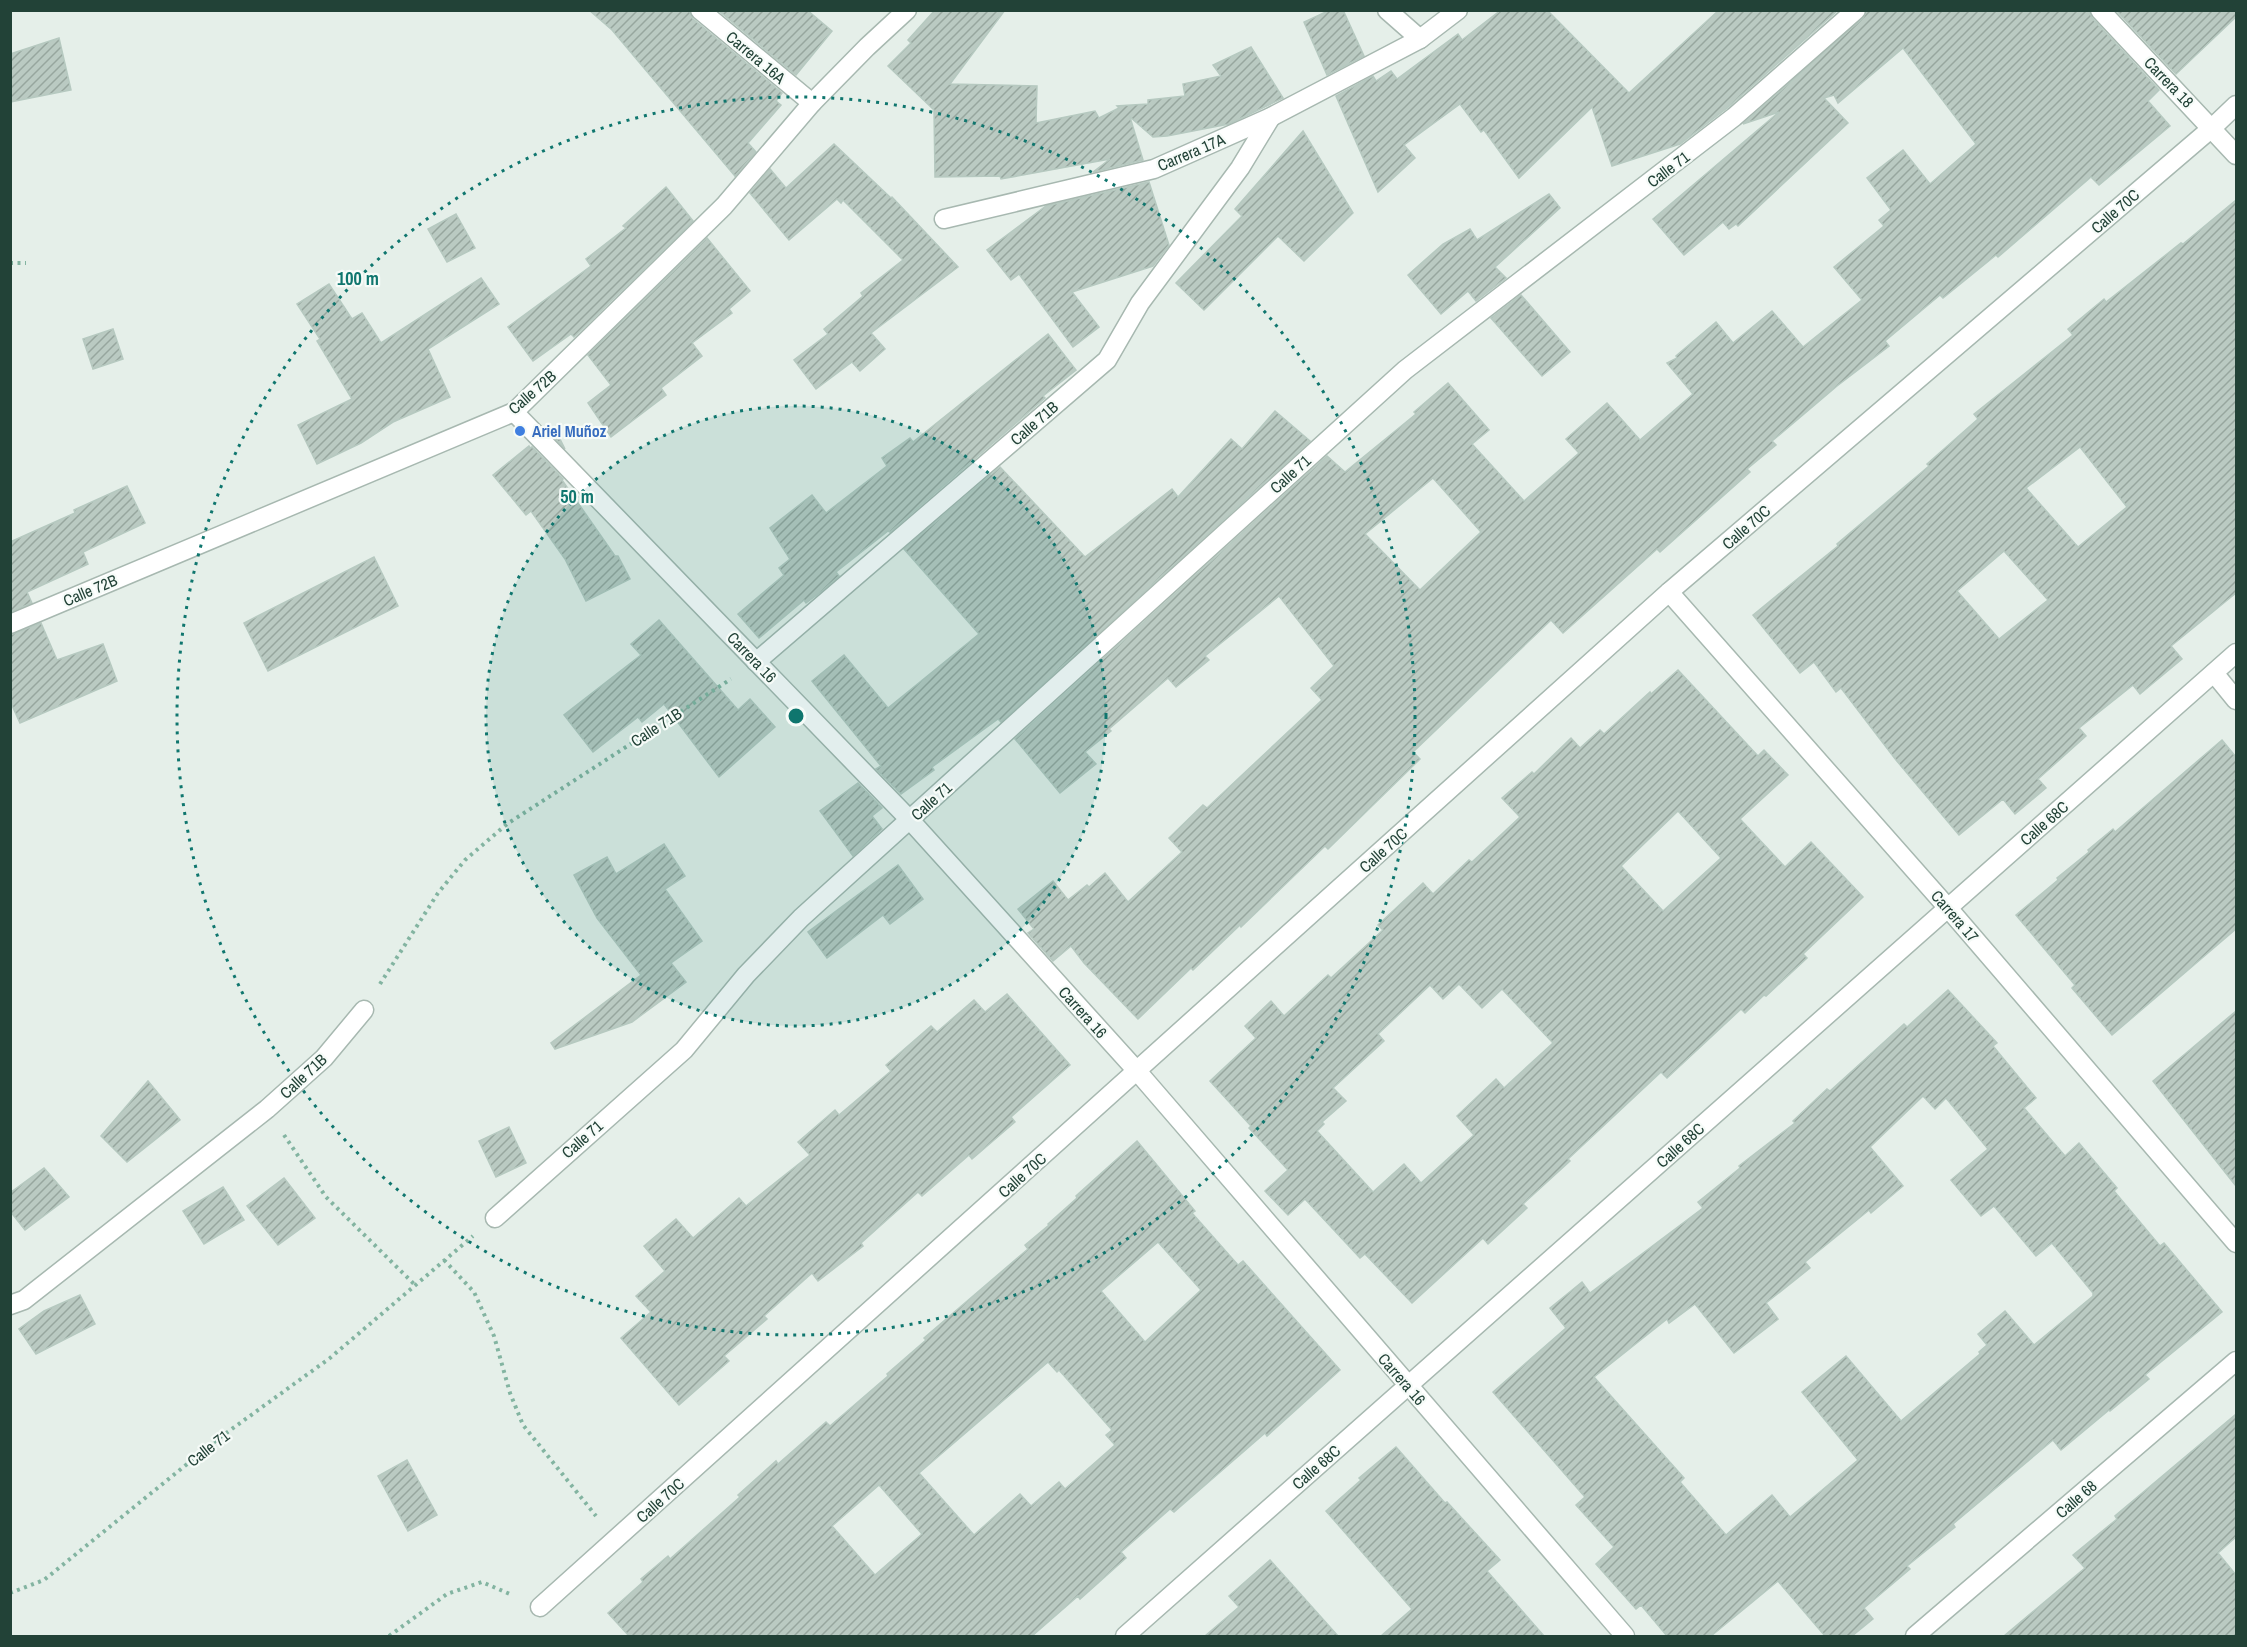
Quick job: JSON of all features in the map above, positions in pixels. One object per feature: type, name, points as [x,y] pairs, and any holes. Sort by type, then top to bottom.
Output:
[{"type":"street","name":"Carrera 16A","points":[[700,10],[812,103]]},
{"type":"street","name":"Calle 72B","points":[[10,624],[514,412],[724,206],[812,103],[907,10]]},
{"type":"street","points":[[1387,10],[1420,39]]},
{"type":"street","name":"Carrera 17A","points":[[944,219],[1154,169],[1271,117],[1420,39],[1458,10]]},
{"type":"street","name":"Calle 71","points":[[495,1218],[684,1050],[747,975],[801,918],[1405,370],[1734,117],[1856,10]]},
{"type":"street","name":"Carrera 18","points":[[2100,10],[2236,154]]},
{"type":"street","name":"Calle 70C","points":[[540,1607],[1669,592],[2213,128],[2236,105]]},
{"type":"street","name":"Calle 71B","points":[[756,662],[1107,360],[1140,303],[1240,168],[1271,117]]},
{"type":"street","name":"Carrera 16","points":[[514,412],[910,820],[1137,1071],[1625,1636]]},
{"type":"street","name":"Carrera 17","points":[[1669,592],[1948,908],[2236,1243]]},
{"type":"street","name":"Calle 68C","points":[[1125,1636],[2236,653]]},
{"type":"street","points":[[2214,674],[2236,700]]},
{"type":"street","name":"Calle 71B","points":[[10,1305],[24,1300],[267,1109],[324,1058],[364,1010]]},
{"type":"street","name":"Calle 68","points":[[1915,1636],[2236,1361]]},
{"type":"path","points":[[10,263],[26,263]]},
{"type":"path","name":"Calle 71B","points":[[364,1010],[438,893],[465,860],[507,824],[756,662]]},
{"type":"path","points":[[267,1109],[326,1197],[415,1285]]},
{"type":"path","name":"Calle 71","points":[[10,1593],[44,1580],[218,1440],[330,1358],[495,1218]]},
{"type":"path","points":[[444,1260],[474,1292],[494,1336],[510,1393],[523,1425],[615,1540]]},
{"type":"path","points":[[389,1636],[447,1594],[482,1582],[540,1607]]},
{"type":"building","points":[[589,10],[689,10],[693,19],[782,93],[776,101],[781,105],[748,143],[756,152],[735,176],[612,30]]},
{"type":"building","points":[[718,10],[807,10],[832,31],[796,75]]},
{"type":"building","points":[[935,10],[1005,10],[950,84],[1037,86],[1036,123],[1095,111],[1099,118],[1119,108],[1117,106],[1148,104],[1148,100],[1185,96],[1183,84],[1221,76],[1213,65],[1251,47],[1283,98],[1229,124],[1167,136],[1153,137],[1130,117],[1143,160],[1093,172],[1110,159],[1001,179],[1000,176],[935,177],[934,110],[888,66],[911,43],[908,40]]},
{"type":"building","points":[[1330,10],[1343,10],[1364,56],[1327,75],[1304,22]]},
{"type":"building","points":[[1501,10],[1547,10],[1629,93],[1719,10],[1838,10],[1727,108],[1680,144],[1612,166],[1592,107],[1519,178],[1484,130],[1481,132],[1460,104],[1404,145],[1415,158],[1378,192],[1336,96],[1373,76],[1376,81],[1391,71],[1397,79],[1458,34],[1462,40]]},
{"type":"building","points":[[1867,10],[2089,10],[2092,18],[2159,90],[2148,101],[2170,126],[2099,185],[2091,177],[1998,257],[1996,255],[1943,298],[1940,295],[1885,341],[1889,346],[1772,441],[1776,445],[1747,469],[1750,472],[1660,552],[1657,549],[1563,633],[1551,620],[1413,752],[1420,759],[1328,849],[1325,846],[1241,927],[1240,925],[1193,970],[1191,968],[1138,1019],[1084,963],[1071,946],[1053,961],[1028,933],[1034,929],[1018,909],[1053,881],[1068,900],[1087,885],[1089,887],[1105,873],[1128,902],[1182,852],[1169,838],[1203,805],[1207,808],[1322,700],[1311,688],[1334,666],[1279,596],[1205,656],[1209,660],[1176,687],[1168,678],[1109,729],[1111,731],[1085,752],[1096,764],[1060,793],[1015,739],[1327,456],[1345,472],[1416,414],[1414,412],[1448,383],[1489,430],[1472,444],[1524,501],[1579,453],[1566,439],[1607,403],[1640,440],[1693,394],[1667,363],[1677,358],[1676,356],[1716,322],[1733,343],[1772,311],[1803,347],[1862,300],[1834,267],[1884,226],[1879,220],[1891,210],[1867,178],[1903,150],[1930,184],[1976,144],[1903,48],[1838,103],[1834,95],[1824,98],[1848,123],[1738,226],[1736,224],[1729,229],[1723,222],[1684,255],[1653,219],[1779,112],[1743,124],[1863,18]],"holes":[[[1433,478],[1481,532],[1420,590],[1365,534]]]},
{"type":"building","points":[[2116,10],[2236,10],[2236,17],[2176,74]]},
{"type":"building","points":[[59,38],[71,90],[10,102],[10,54]]},
{"type":"building","points":[[1303,131],[1353,213],[1304,261],[1278,236],[1204,310],[1176,283],[1242,216],[1235,209]]},
{"type":"building","points":[[834,144],[892,197],[958,267],[871,333],[885,349],[860,371],[852,362],[816,389],[794,360],[828,334],[824,329],[863,296],[861,293],[903,260],[843,200],[841,203],[837,199],[789,240],[750,193],[770,169],[786,188]]},
{"type":"building","points":[[1149,182],[1169,245],[1153,266],[1072,292],[1099,327],[1073,347],[1019,274],[1011,280],[987,250],[1046,206]]},
{"type":"building","points":[[666,187],[693,221],[574,337],[571,334],[533,361],[508,327],[591,266],[586,259],[626,228],[623,226]]},
{"type":"building","points":[[1549,194],[1560,208],[1495,267],[1506,278],[1476,301],[1468,291],[1441,314],[1408,275],[1443,244],[1470,229],[1477,240]]},
{"type":"building","points":[[2236,200],[2236,593],[2171,646],[2182,659],[2140,694],[2133,685],[2079,728],[2086,736],[2038,779],[2046,788],[2015,814],[2003,799],[1959,835],[1896,760],[1841,688],[1836,692],[1814,662],[1800,673],[1753,615],[1838,546],[1837,544],[1929,466],[1927,464],[1978,419],[1974,414],[2073,335],[2068,329],[2104,299],[2106,302],[2181,243],[2183,244]],"holes":[[[2080,447],[2127,507],[2078,547],[2026,488]],[[2004,551],[2048,600],[1999,639],[1957,591]]]},
{"type":"building","points":[[456,214],[475,248],[447,262],[428,229]]},
{"type":"building","points":[[707,238],[750,291],[729,309],[732,313],[692,343],[702,356],[661,388],[666,395],[611,437],[588,403],[611,385],[588,355]]},
{"type":"building","points":[[481,278],[499,304],[428,349],[450,397],[393,422],[361,443],[317,464],[298,425],[352,399],[317,341],[320,339],[297,304],[329,284],[352,319],[362,313],[381,343]]},
{"type":"building","points":[[1521,295],[1570,352],[1542,376],[1491,318]]},
{"type":"building","points":[[113,329],[123,359],[93,369],[83,339]]},
{"type":"building","points":[[1048,334],[1076,370],[1043,396],[1045,398],[890,532],[888,531],[836,572],[839,576],[822,591],[806,603],[804,600],[759,638],[738,614],[784,575],[779,568],[790,559],[770,528],[812,495],[826,513],[887,466],[882,458],[910,438],[913,442]]},
{"type":"building","points":[[1275,411],[1310,441],[1001,722],[998,719],[932,767],[934,770],[901,794],[876,769],[881,766],[812,681],[844,655],[888,708],[979,634],[904,549],[1000,467],[1085,557],[1172,489],[1178,497],[1231,439],[1242,449]]},
{"type":"building","points":[[555,429],[565,449],[550,433]]},
{"type":"building","points":[[529,446],[563,479],[615,556],[618,556],[630,579],[586,601],[565,559],[531,511],[526,515],[493,475]]},
{"type":"building","points":[[127,486],[145,523],[83,552],[88,564],[27,592],[32,603],[10,612],[10,542],[75,513],[74,510]]},
{"type":"building","points":[[374,557],[398,606],[268,671],[244,623]]},
{"type":"building","points":[[659,620],[738,710],[750,699],[775,727],[719,777],[664,704],[642,722],[638,717],[593,752],[564,715],[641,655],[631,644]]},
{"type":"building","points":[[41,623],[57,660],[103,644],[117,681],[20,723],[10,701],[10,635]]},
{"type":"building","points":[[1678,670],[1758,756],[1764,750],[1788,775],[1740,819],[1785,867],[1811,842],[1863,897],[1803,954],[1807,958],[1766,996],[1764,995],[1745,1013],[1741,1009],[1667,1078],[1661,1072],[1523,1204],[1527,1208],[1488,1244],[1483,1238],[1412,1303],[1365,1254],[1360,1258],[1305,1199],[1288,1215],[1265,1191],[1288,1170],[1210,1081],[1256,1038],[1245,1026],[1271,1001],[1284,1016],[1328,975],[1331,978],[1383,930],[1378,925],[1423,883],[1433,894],[1469,860],[1472,862],[1520,817],[1502,798],[1532,772],[1534,774],[1571,738],[1580,748],[1600,730],[1604,734],[1650,692],[1651,694]],"holes":[[[1678,811],[1721,858],[1663,911],[1621,866]],[[1459,984],[1482,1008],[1502,989],[1553,1043],[1504,1088],[1496,1079],[1457,1116],[1474,1135],[1421,1183],[1404,1164],[1373,1192],[1317,1131],[1324,1124],[1322,1122],[1346,1101],[1333,1088],[1384,1041],[1378,1034],[1430,985],[1443,999]]]},
{"type":"building","points":[[2222,740],[2236,757],[2236,929],[2112,1035],[2072,988],[2075,985],[2016,915],[2058,880],[2057,878],[2089,852],[2088,850],[2113,829],[2115,832]]},
{"type":"building","points":[[858,783],[882,808],[872,816],[882,829],[853,856],[820,811]]},
{"type":"building","points":[[664,844],[685,876],[665,889],[702,941],[671,963],[686,982],[632,1022],[555,1049],[551,1043],[641,975],[597,918],[574,875],[607,857],[616,874]]},
{"type":"building","points":[[898,865],[923,899],[890,924],[883,915],[827,958],[808,932]]},
{"type":"building","points":[[1948,990],[1997,1043],[1993,1046],[2036,1098],[2024,1108],[2065,1156],[2079,1143],[2117,1188],[2114,1191],[2160,1246],[2164,1243],[2222,1312],[2145,1375],[2149,1379],[2061,1450],[2053,1440],[1953,1524],[1955,1527],[1907,1566],[1910,1569],[1864,1608],[1873,1619],[1852,1636],[1825,1636],[1778,1581],[1711,1636],[1667,1636],[1641,1605],[1636,1609],[1596,1564],[1614,1547],[1576,1505],[1585,1497],[1493,1392],[1566,1328],[1550,1308],[1582,1282],[1590,1293],[1703,1208],[1698,1202],[1740,1168],[1739,1166],[1795,1123],[1793,1121],[1827,1089],[1830,1091],[1904,1024],[1907,1027]],"holes":[[[1923,1096],[1935,1109],[1946,1098],[1988,1149],[1951,1180],[1981,1216],[1994,1206],[2036,1256],[2052,1243],[2093,1293],[2093,1296],[2034,1345],[2005,1311],[1978,1334],[1987,1345],[1979,1352],[1980,1354],[1901,1421],[1846,1356],[1802,1392],[1858,1460],[1790,1517],[1772,1495],[1726,1535],[1680,1482],[1684,1478],[1594,1377],[1667,1319],[1669,1323],[1695,1304],[1734,1353],[1778,1319],[1766,1303],[1810,1268],[1805,1262],[1869,1210],[1871,1213],[1903,1186],[1870,1147]]]},
{"type":"building","points":[[1007,994],[1070,1065],[1011,1117],[1015,1122],[972,1159],[969,1155],[922,1196],[918,1192],[861,1243],[863,1246],[818,1281],[812,1273],[764,1316],[767,1319],[724,1356],[729,1361],[679,1405],[621,1338],[651,1312],[636,1296],[665,1271],[644,1246],[676,1219],[693,1238],[739,1198],[746,1206],[810,1155],[798,1142],[835,1110],[839,1115],[891,1071],[886,1065],[931,1026],[937,1032],[974,1000],[985,1012]]},
{"type":"building","points":[[2236,1011],[2236,1186],[2153,1081]]},
{"type":"building","points":[[148,1081],[180,1120],[127,1162],[101,1136]]},
{"type":"building","points":[[509,1127],[526,1163],[496,1177],[479,1141]]},
{"type":"building","points":[[1137,1141],[1195,1211],[1192,1213],[1238,1265],[1243,1261],[1340,1370],[1267,1436],[1265,1433],[1174,1512],[1170,1509],[1121,1552],[1126,1558],[1080,1599],[1078,1596],[1032,1636],[629,1636],[608,1613],[643,1582],[641,1579],[668,1556],[670,1559],[740,1497],[738,1495],[776,1461],[778,1464],[826,1422],[830,1426],[888,1376],[887,1374],[926,1340],[924,1338],[1028,1249],[1025,1245],[1049,1225],[1077,1198],[1076,1196]],"holes":[[[1158,1242],[1201,1290],[1145,1342],[1101,1291]],[[1048,1362],[1057,1372],[1059,1370],[1112,1430],[1106,1435],[1115,1445],[1065,1489],[1059,1482],[1031,1506],[1020,1494],[974,1535],[919,1473]],[[879,1485],[922,1534],[875,1575],[832,1526]]]},
{"type":"building","points":[[44,1168],[69,1197],[25,1230],[10,1211],[10,1193]]},
{"type":"building","points":[[284,1178],[315,1218],[278,1245],[247,1206]]},
{"type":"building","points":[[223,1187],[244,1220],[204,1244],[183,1211]]},
{"type":"building","points":[[80,1295],[95,1324],[36,1354],[19,1329],[44,1311]]},
{"type":"building","points":[[2236,1414],[2236,1537],[2218,1553],[2236,1575],[2236,1636],[2004,1636],[2085,1568],[2073,1555],[2117,1519],[2115,1516]]},
{"type":"building","points":[[1396,1447],[1445,1503],[1447,1502],[1500,1560],[1487,1571],[1544,1636],[1381,1636],[1412,1609],[1326,1511],[1361,1480],[1359,1478]]},
{"type":"building","points":[[407,1460],[437,1515],[408,1531],[378,1476]]},
{"type":"building","points":[[1270,1560],[1338,1636],[1205,1636],[1239,1607],[1229,1596]]},
{"type":"place","name":"Ariel Muñoz","points":[[520,431]]}]
